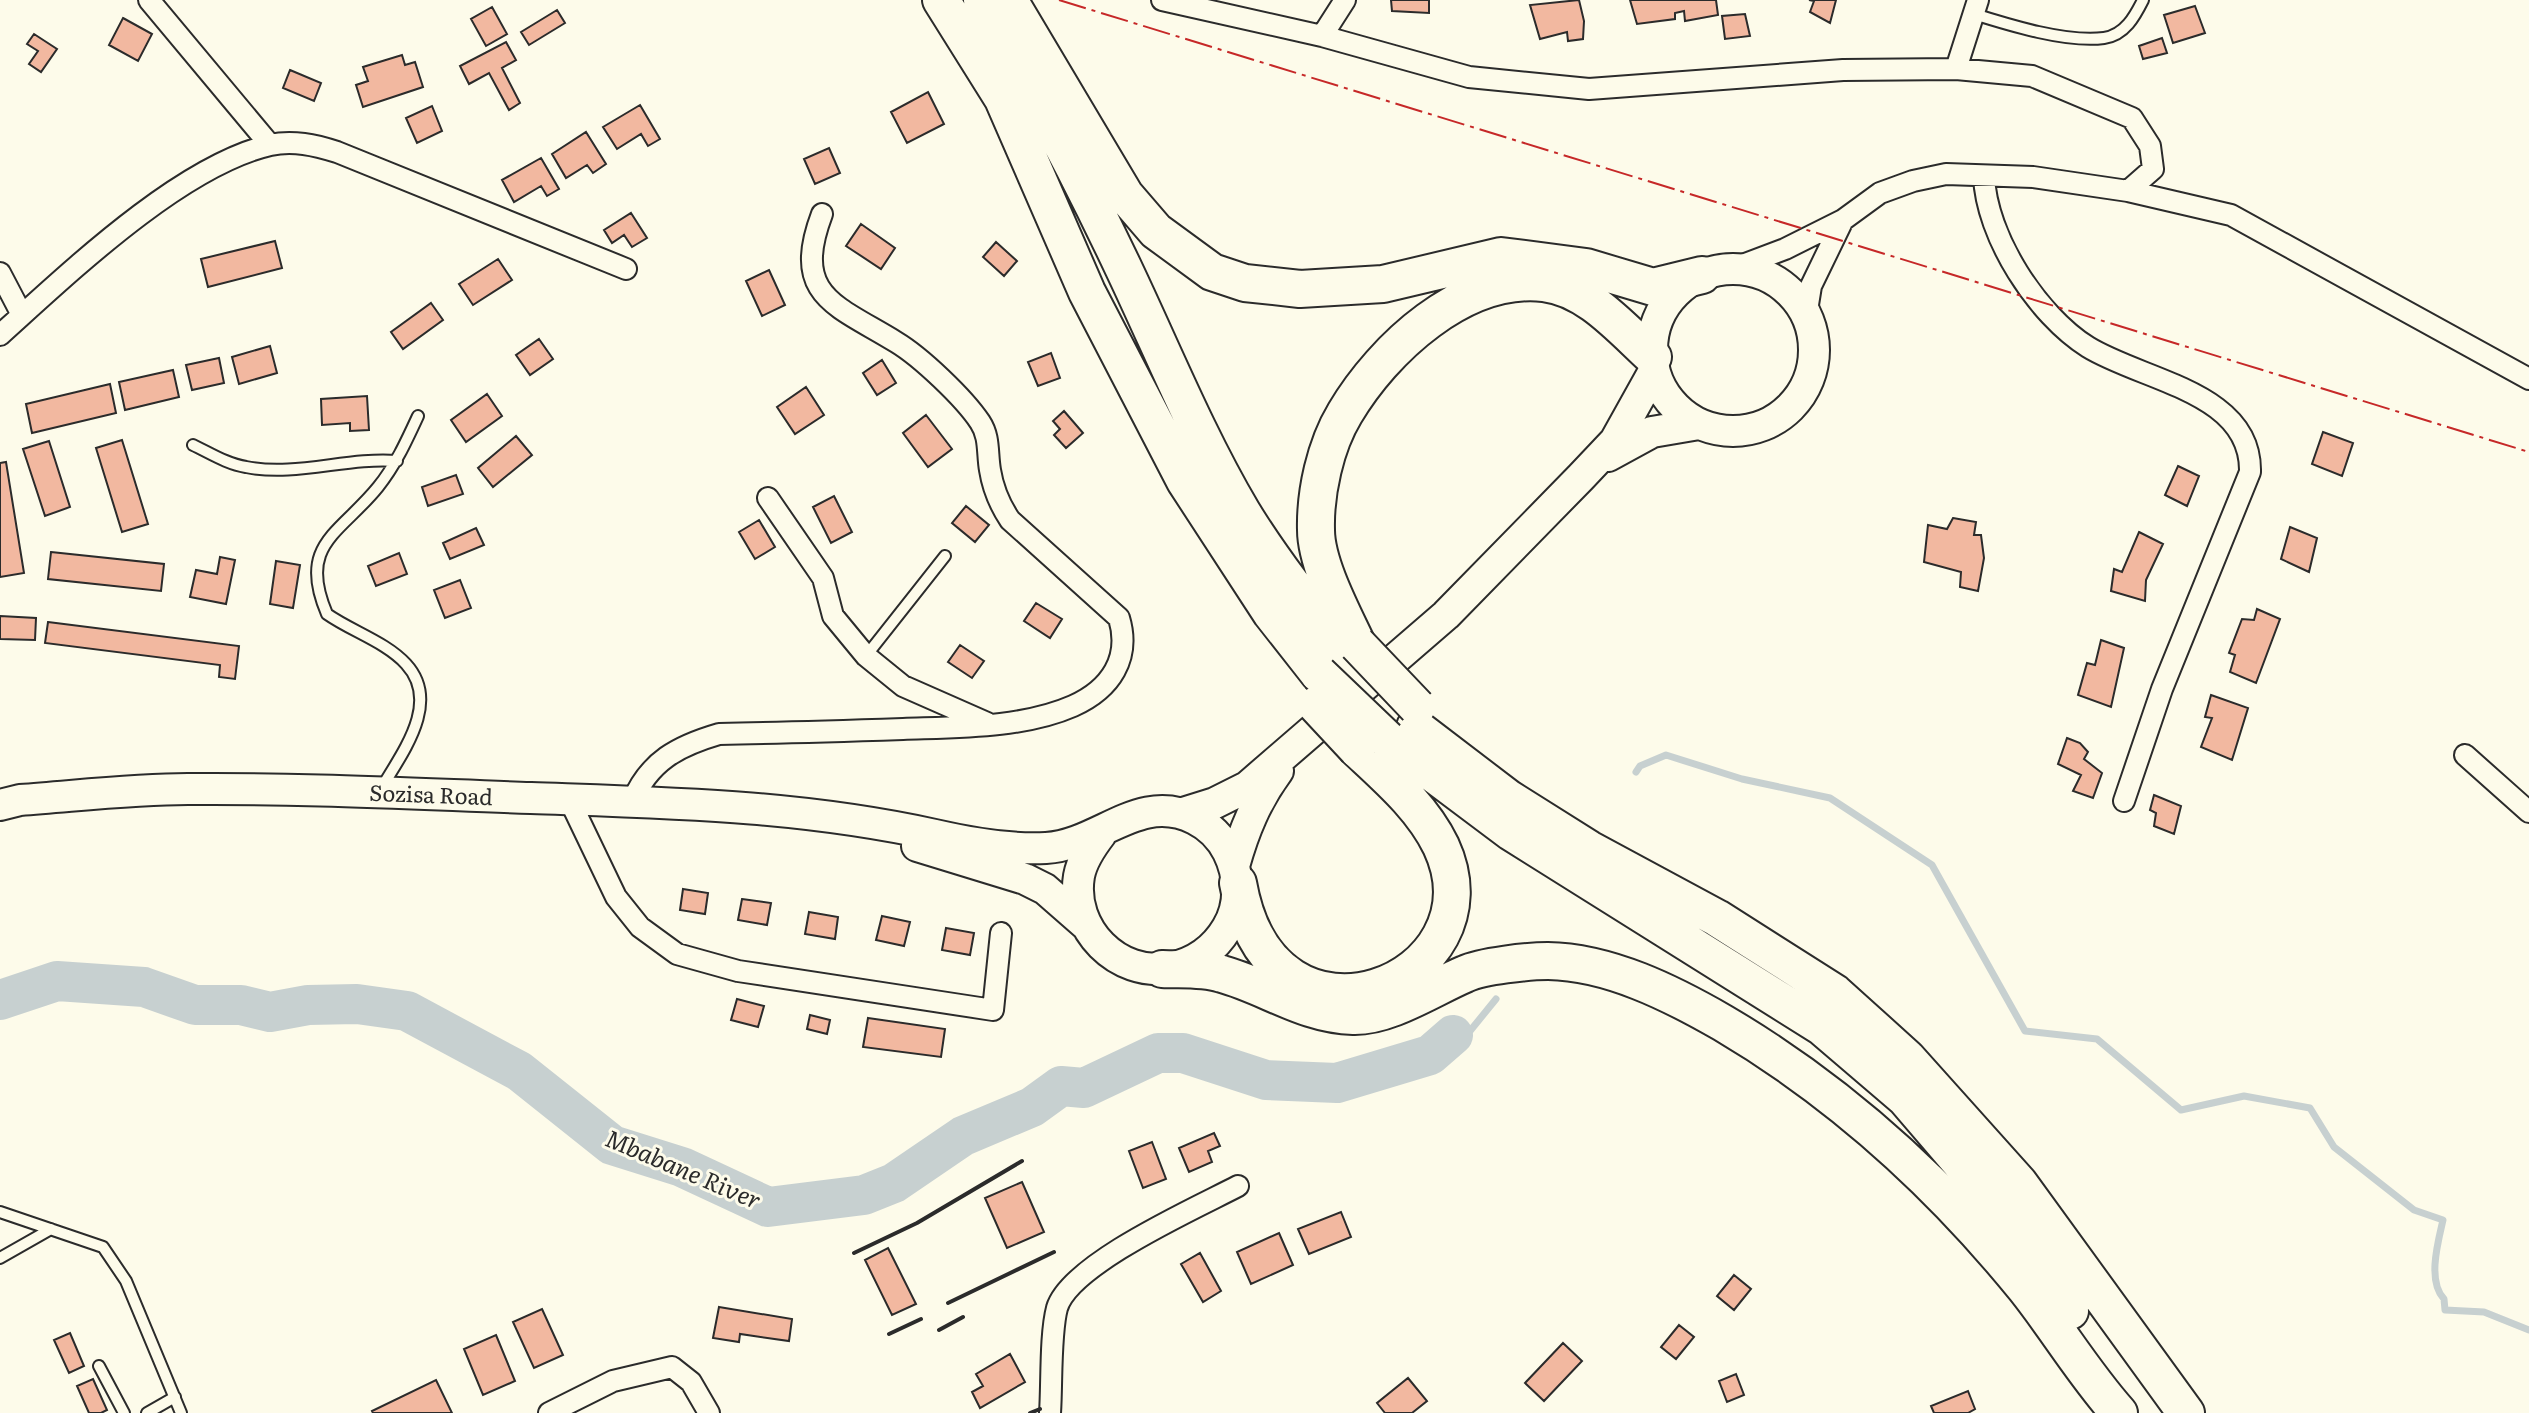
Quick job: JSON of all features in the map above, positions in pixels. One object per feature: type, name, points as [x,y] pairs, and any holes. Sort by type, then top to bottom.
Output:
[{"type":"highway","points":[[941,0],[1003,99],[1087,292],[1185,481],[1317,690],[1394,731],[1589,849],[1717,918],[1835,993],[1907,1058],[2019,1183],[2186,1413]]},
{"type":"highway","points":[[982,0],[1029,81],[1122,264],[1204,443],[1243,512],[1287,578],[1359,658]]},
{"type":"highway","points":[[1009,0],[1125,195],[1156,231],[1212,272],[1245,283],[1300,289],[1383,284],[1501,256],[1586,267],[1653,287],[1717,272]]},
{"type":"highway","points":[[1236,874],[1243,915],[1271,963],[1299,983],[1326,992],[1378,989],[1400,980],[1425,959],[1440,933],[1449,905],[1450,875],[1445,861],[1423,817],[1397,786],[1394,731],[1359,658],[1316,534],[1318,496],[1328,454],[1343,415],[1372,375],[1398,346],[1422,326],[1468,298],[1509,284],[1545,283],[1570,291],[1602,309],[1654,364]]},
{"type":"highway","points":[[1394,731],[1511,832],[1822,1027],[1905,1098],[1977,1182],[2144,1413]]},
{"type":"highway","points":[[1162,969],[1218,972],[1317,1012],[1355,1017],[1406,1002],[1469,972],[1548,961],[1607,970],[1684,1001],[1778,1056],[1843,1103],[1896,1150],[1949,1202],[2024,1288],[2119,1413]]},
{"type":"main road","points":[[1752,271],[1772,279],[1789,291],[1806,317],[1814,347],[1812,367],[1793,404],[1759,427],[1719,430],[1699,424],[1671,403],[1654,364],[1655,329],[1672,296],[1717,272],[1752,271]]},
{"type":"main road","points":[[1183,813],[1215,803],[1247,787],[1296,748],[1446,615],[1615,441],[1654,364]]},
{"type":"main road","points":[[1581,477],[1619,447],[1652,432],[1699,424]]},
{"type":"main road","points":[[861,819],[930,852],[1025,879],[1045,889],[1085,924],[1108,953],[1124,963],[1162,969],[1201,956],[1218,942],[1236,905],[1236,874],[1244,828],[1262,793],[1296,748]]},
{"type":"main road","name":"Sozisa Road","points":[[0,805],[20,800],[184,789],[569,799],[793,810],[861,819]]},
{"type":"main road","points":[[1085,924],[1079,900],[1079,876],[1087,854],[1101,834],[1118,820],[1139,812],[1161,810],[1183,813],[1215,833],[1236,874]]},
{"type":"main road","points":[[861,819],[999,846],[1044,848],[1073,844],[1101,834]]},
{"type":"street","points":[[149,0],[270,145]]},
{"type":"street","points":[[1162,0],[1322,36],[1469,77],[1589,89],[1843,70],[1956,69],[2032,76],[2132,118],[2150,146],[2153,169],[2128,191]]},
{"type":"street","points":[[1322,36],[1345,0]]},
{"type":"street","points":[[1956,69],[1976,7]]},
{"type":"street","points":[[0,335],[85,259],[156,204],[197,178],[270,145],[293,143],[337,152],[626,269]]},
{"type":"street","points":[[1717,272],[1785,249],[1843,220],[1880,193],[1913,181],[1946,174],[2033,177],[2128,191],[2231,215],[2529,379]]},
{"type":"street","points":[[1984,176],[1990,215],[1999,237],[2047,311],[2090,348],[2231,418],[2245,438],[2250,455],[2250,472],[2167,676],[2124,801]]},
{"type":"street","points":[[632,802],[641,780],[661,758],[691,742],[719,734],[987,723],[1037,717],[1075,705],[1109,678],[1123,660],[1119,618],[1010,520],[994,488],[988,439],[973,413],[899,343],[832,304],[810,266],[811,242],[822,214]]},
{"type":"street","points":[[1806,317],[1811,286],[1843,220]]},
{"type":"street","points":[[0,273],[22,315]]},
{"type":"street","points":[[768,498],[823,578],[833,616],[866,656],[903,686],[987,723]]},
{"type":"street","points":[[2465,755],[2529,812]]},
{"type":"street","points":[[569,799],[616,897],[640,927],[677,954],[738,971],[993,1010],[1001,933]]},
{"type":"street","points":[[1050,1413],[1057,1307],[1073,1283],[1101,1260],[1238,1186]]},
{"type":"street","points":[[549,1413],[613,1381],[672,1367],[691,1382],[709,1413]]},
{"type":"lane","points":[[1976,7],[2026,30],[2106,38],[2130,25],[2143,0]]},
{"type":"lane","points":[[379,793],[418,720],[421,702],[417,681],[407,664],[327,614],[316,580],[317,561],[333,531],[375,491],[397,461],[418,416]]},
{"type":"lane","points":[[193,445],[246,468],[298,469],[367,459],[397,461]]},
{"type":"lane","points":[[866,656],[945,556]]},
{"type":"lane","points":[[0,1212],[103,1247],[126,1281],[181,1413]]},
{"type":"lane","points":[[0,1258],[51,1229]]},
{"type":"lane","points":[[99,1366],[124,1413]]},
{"type":"lane","points":[[147,1413],[175,1397]]},
{"type":"building","points":[[1391,0],[1429,0],[1429,13],[1392,11]]},
{"type":"building","points":[[1579,0],[1584,21],[1583,39],[1568,41],[1567,32],[1540,39],[1530,5]]},
{"type":"building","points":[[1630,0],[1716,0],[1718,15],[1685,21],[1684,11],[1675,13],[1675,19],[1637,24]]},
{"type":"building","points":[[1809,0],[1836,0],[1830,23],[1810,12],[1814,1]]},
{"type":"building","points":[[2195,6],[2205,33],[2173,43],[2164,15]]},
{"type":"building","points":[[492,7],[507,34],[486,46],[471,19]]},
{"type":"building","points":[[557,10],[565,23],[529,45],[521,32]]},
{"type":"building","points":[[1745,14],[1750,36],[1725,39],[1722,16]]},
{"type":"building","points":[[123,18],[152,34],[138,61],[109,45]]},
{"type":"building","points":[[34,34],[57,49],[41,72],[29,64],[38,51],[27,44]]},
{"type":"building","points":[[2162,38],[2167,53],[2143,59],[2139,46]]},
{"type":"building","points":[[506,42],[516,60],[502,68],[520,103],[509,110],[489,73],[469,84],[460,66]]},
{"type":"building","points":[[402,55],[405,65],[415,62],[423,87],[363,107],[356,85],[368,81],[363,67]]},
{"type":"building","points":[[290,70],[321,83],[314,101],[283,88]]},
{"type":"building","points":[[928,92],[944,124],[907,143],[891,112]]},
{"type":"building","points":[[640,105],[660,139],[648,146],[641,134],[617,149],[603,127]]},
{"type":"building","points":[[432,106],[442,131],[417,143],[406,118]]},
{"type":"building","points":[[586,132],[606,164],[593,173],[587,165],[566,178],[552,154]]},
{"type":"building","points":[[829,148],[840,173],[815,184],[804,159]]},
{"type":"building","points":[[541,158],[559,189],[547,196],[541,186],[514,202],[502,180]]},
{"type":"building","points":[[631,213],[647,238],[632,247],[624,235],[612,243],[604,230]]},
{"type":"building","points":[[861,224],[895,248],[881,269],[846,246]]},
{"type":"building","points":[[275,241],[282,268],[208,287],[201,259]]},
{"type":"building","points":[[996,242],[1017,261],[1004,276],[983,257]]},
{"type":"building","points":[[498,259],[512,280],[473,305],[459,284]]},
{"type":"building","points":[[769,270],[785,305],[762,316],[746,281]]},
{"type":"building","points":[[431,303],[443,320],[403,349],[391,332]]},
{"type":"building","points":[[539,339],[553,359],[530,375],[516,355]]},
{"type":"building","points":[[270,346],[277,373],[239,384],[232,357]]},
{"type":"building","points":[[1051,353],[1060,378],[1038,386],[1028,362]]},
{"type":"building","points":[[219,358],[224,383],[192,390],[186,365]]},
{"type":"building","points":[[882,360],[896,383],[877,395],[863,373]]},
{"type":"building","points":[[173,370],[179,397],[125,410],[119,382]]},
{"type":"building","points":[[110,384],[116,413],[32,433],[26,404]]},
{"type":"building","points":[[806,387],[824,415],[795,434],[777,407]]},
{"type":"building","points":[[487,394],[502,416],[466,442],[451,420]]},
{"type":"building","points":[[367,396],[369,430],[350,431],[350,423],[322,425],[321,399]]},
{"type":"building","points":[[1064,411],[1083,433],[1066,448],[1054,435],[1060,429],[1053,421]]},
{"type":"building","points":[[926,415],[952,449],[928,467],[903,433]]},
{"type":"building","points":[[2323,432],[2353,443],[2342,476],[2312,464]]},
{"type":"building","points":[[516,436],[532,455],[493,487],[478,468]]},
{"type":"building","points":[[122,440],[148,524],[122,532],[96,448]]},
{"type":"building","points":[[49,441],[70,507],[45,516],[23,449]]},
{"type":"building","points":[[6,462],[24,573],[0,577],[0,463]]},
{"type":"building","points":[[2178,466],[2199,476],[2187,506],[2165,495]]},
{"type":"building","points":[[456,475],[463,494],[428,506],[422,487]]},
{"type":"building","points":[[834,496],[852,532],[831,543],[813,507]]},
{"type":"building","points":[[966,506],[989,525],[975,542],[952,523]]},
{"type":"building","points":[[1953,518],[1976,522],[1974,535],[1981,535],[1984,558],[1978,591],[1960,587],[1961,572],[1924,562],[1928,525],[1947,529]]},
{"type":"building","points":[[759,520],[775,547],[755,559],[739,532]]},
{"type":"building","points":[[2290,527],[2317,538],[2309,572],[2281,559]]},
{"type":"building","points":[[476,528],[484,545],[450,559],[443,543]]},
{"type":"building","points":[[2139,532],[2163,544],[2146,580],[2145,601],[2111,591],[2114,569],[2122,572]]},
{"type":"building","points":[[51,552],[164,564],[161,591],[48,579]]},
{"type":"building","points":[[399,553],[407,574],[376,586],[368,566]]},
{"type":"building","points":[[220,557],[235,560],[226,604],[190,597],[196,570],[217,574]]},
{"type":"building","points":[[276,561],[300,565],[293,608],[270,604]]},
{"type":"building","points":[[460,580],[471,608],[445,618],[434,590]]},
{"type":"building","points":[[1036,603],[1062,619],[1050,638],[1024,621]]},
{"type":"building","points":[[2257,609],[2280,619],[2256,683],[2230,672],[2235,655],[2229,653],[2242,619],[2254,620]]},
{"type":"building","points":[[0,616],[36,618],[35,640],[0,639]]},
{"type":"building","points":[[48,622],[239,646],[235,679],[219,677],[220,665],[45,643]]},
{"type":"building","points":[[2101,640],[2124,648],[2111,707],[2078,695],[2087,663],[2095,665]]},
{"type":"building","points":[[960,645],[984,661],[972,678],[948,662]]},
{"type":"building","points":[[2211,695],[2248,708],[2232,760],[2201,747],[2212,718],[2205,717]]},
{"type":"building","points":[[2067,738],[2080,743],[2088,752],[2084,759],[2102,773],[2093,798],[2073,791],[2081,775],[2058,764]]},
{"type":"building","points":[[2154,795],[2181,806],[2174,834],[2154,826],[2156,813],[2150,810]]},
{"type":"building","points":[[683,889],[708,893],[705,914],[680,910]]},
{"type":"building","points":[[742,899],[771,903],[767,925],[738,920]]},
{"type":"building","points":[[809,912],[838,917],[835,939],[805,934]]},
{"type":"building","points":[[882,916],[910,922],[904,946],[876,940]]},
{"type":"building","points":[[946,928],[974,933],[970,955],[942,950]]},
{"type":"building","points":[[737,999],[764,1006],[758,1027],[731,1020]]},
{"type":"building","points":[[810,1015],[830,1020],[827,1034],[807,1029]]},
{"type":"building","points":[[868,1018],[945,1029],[941,1057],[863,1047]]},
{"type":"building","points":[[1214,1133],[1220,1146],[1208,1151],[1212,1162],[1189,1172],[1179,1148]]},
{"type":"building","points":[[1152,1142],[1166,1179],[1143,1188],[1129,1151]]},
{"type":"building","points":[[1022,1182],[1044,1232],[1007,1248],[985,1198]]},
{"type":"building","points":[[1341,1212],[1351,1237],[1309,1254],[1298,1229]]},
{"type":"building","points":[[1279,1233],[1293,1265],[1251,1284],[1237,1252]]},
{"type":"building","points":[[888,1248],[916,1304],[892,1315],[865,1260]]},
{"type":"building","points":[[1200,1253],[1221,1291],[1203,1302],[1181,1264]]},
{"type":"building","points":[[1734,1275],[1751,1289],[1734,1310],[1717,1296]]},
{"type":"building","points":[[719,1307],[792,1319],[789,1341],[740,1334],[739,1342],[713,1338]]},
{"type":"building","points":[[542,1309],[563,1355],[534,1368],[513,1322]]},
{"type":"building","points":[[1679,1325],[1694,1337],[1676,1359],[1661,1347]]},
{"type":"building","points":[[70,1333],[84,1366],[69,1373],[54,1340]]},
{"type":"building","points":[[496,1335],[515,1381],[483,1395],[464,1349]]},
{"type":"building","points":[[1563,1343],[1582,1361],[1544,1401],[1525,1383]]},
{"type":"building","points":[[1010,1354],[1025,1382],[980,1408],[972,1392],[983,1386],[976,1374]]},
{"type":"building","points":[[1736,1374],[1744,1395],[1727,1402],[1719,1381]]},
{"type":"building","points":[[1408,1378],[1427,1401],[1412,1413],[1385,1413],[1377,1403]]},
{"type":"building","points":[[93,1379],[107,1410],[101,1413],[89,1413],[77,1386]]},
{"type":"building","points":[[436,1380],[452,1413],[373,1413],[372,1411]]},
{"type":"building","points":[[1968,1391],[1975,1409],[1968,1413],[1934,1413],[1931,1406]]},
{"type":"waterway","points":[[1636,772],[1640,766],[1666,755],[1742,779],[1830,798],[1932,865],[2025,1031],[2097,1039],[2181,1110],[2244,1096],[2310,1108],[2334,1147],[2414,1210],[2443,1220],[2435,1272],[2445,1310],[2484,1312],[2529,1330]]},
{"type":"waterway","name":"Mbabane River","points":[[0,1000],[57,981],[144,987],[195,1005],[241,1005],[270,1012],[308,1005],[357,1004],[407,1011],[519,1071],[612,1145],[682,1167],[768,1207],[864,1195],[894,1183],[963,1136],[1032,1107],[1061,1086],[1084,1088],[1158,1053],[1183,1053],[1266,1080],[1337,1083],[1430,1055],[1453,1035]]},
{"type":"waterway","points":[[1453,1035],[1470,1031],[1496,999]]},
{"type":"wall","points":[[854,1253],[917,1223],[1022,1161]]},
{"type":"wall","points":[[948,1303],[1054,1252]]},
{"type":"wall","points":[[939,1330],[963,1317]]},
{"type":"wall","points":[[889,1334],[921,1319]]},
{"type":"wall","points":[[1030,1413],[1040,1409]]},
{"type":"power","points":[[1059,0],[2529,452]]}]
